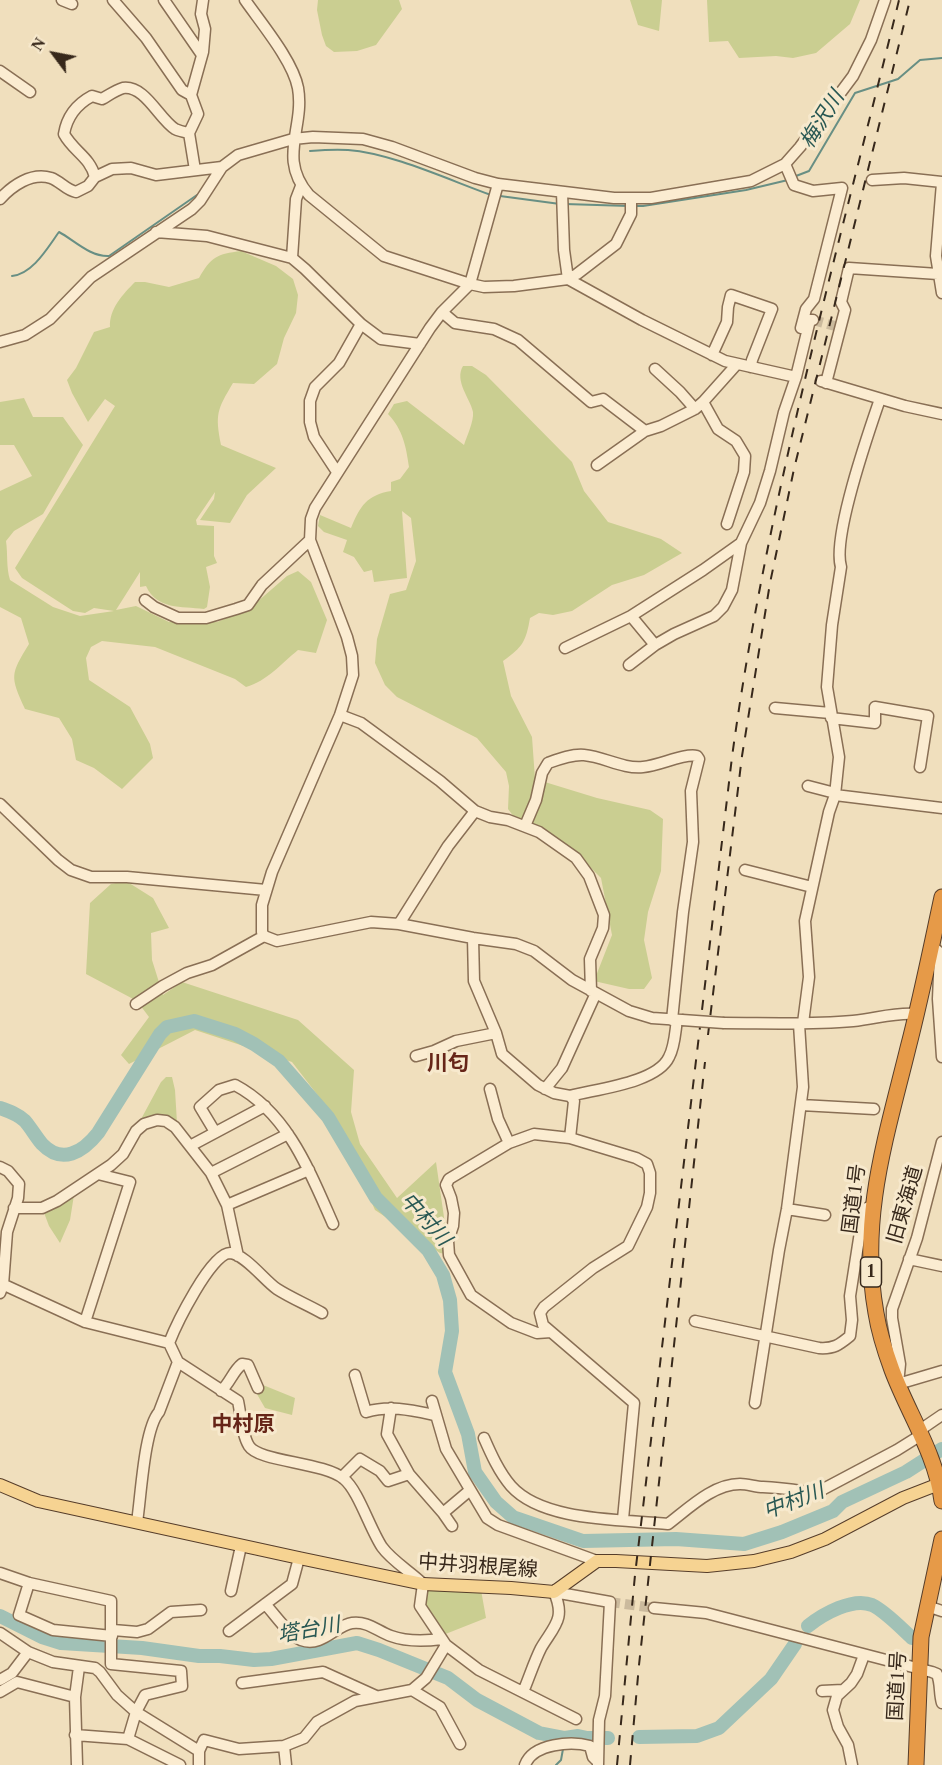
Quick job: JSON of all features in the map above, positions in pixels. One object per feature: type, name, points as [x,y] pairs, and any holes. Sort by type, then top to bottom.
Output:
[{"type":"highway","name":"国道1号","points":[[940,1489],[920,1432],[885,1349],[876,1314],[870,1255],[872,1206],[881,1157],[918,1010],[942,897]]},
{"type":"highway","name":"国道1号","points":[[916,1765],[926,1670],[921,1645],[935,1608],[942,1539]]},
{"type":"main road","name":"中井羽根尾線","points":[[0,1485],[38,1501],[423,1584],[511,1587],[554,1592],[597,1562]]},
{"type":"main road","points":[[597,1562],[707,1566],[754,1561],[791,1552],[825,1539],[903,1498],[940,1489]]},
{"type":"street","points":[[164,0],[202,55]]},
{"type":"street","points":[[195,170],[189,133],[198,114],[191,95],[202,55],[205,29],[201,14],[202,0]]},
{"type":"street","points":[[245,0],[295,76],[299,99],[292,154],[295,172],[301,186],[384,256],[484,287],[568,279],[616,244],[631,214],[631,204]]},
{"type":"street","points":[[798,339],[806,309],[814,299],[842,188],[813,190],[794,185],[789,173],[800,147],[853,76],[872,40],[885,0]]},
{"type":"street","points":[[120,2],[182,90],[191,95]]},
{"type":"street","points":[[0,71],[30,92]]},
{"type":"street","points":[[94,177],[91,165],[73,149],[64,134],[66,123],[77,106],[92,96],[102,99],[116,90],[126,88],[135,91],[148,100],[174,128],[189,133]]},
{"type":"street","points":[[0,342],[25,335],[50,319],[91,277],[192,209],[200,201],[222,167],[238,155],[293,140],[332,136],[363,139],[392,147],[475,178],[497,191],[631,204],[651,198],[789,173]]},
{"type":"street","points":[[0,199],[21,181],[29,178],[51,178],[76,192],[88,186],[94,177],[112,168],[131,168],[156,175],[222,167]]},
{"type":"street","points":[[872,180],[904,178],[942,182],[936,256],[942,293]]},
{"type":"street","points":[[292,258],[296,199],[301,186]]},
{"type":"street","points":[[264,936],[261,925],[266,890],[340,715],[353,675],[352,656],[347,638],[310,540],[311,519],[315,508],[337,472],[420,344],[442,312],[470,284],[497,191]]},
{"type":"street","points":[[562,198],[568,279]]},
{"type":"street","points":[[156,232],[207,236],[292,258],[361,324],[381,339],[420,344]]},
{"type":"street","points":[[824,382],[845,310],[841,302],[849,268],[938,274]]},
{"type":"street","points":[[568,279],[581,288],[712,356],[795,377]]},
{"type":"street","points":[[712,356],[727,322],[731,295],[772,309],[751,367]]},
{"type":"street","points":[[442,312],[455,323],[494,329],[518,340],[591,402],[603,399],[645,431]]},
{"type":"street","points":[[629,665],[655,645],[714,616],[723,607],[732,590],[741,543],[763,492],[810,320],[813,320]]},
{"type":"street","points":[[337,472],[314,437],[310,422],[310,400],[315,387],[339,363],[361,324]]},
{"type":"street","points":[[824,382],[835,326]]},
{"type":"street","points":[[597,465],[645,431],[661,426],[699,405],[737,364]]},
{"type":"street","points":[[655,369],[680,392],[699,405],[718,429],[736,441],[745,456],[744,472],[727,524]]},
{"type":"street","points":[[824,382],[942,414]]},
{"type":"street","points":[[755,1403],[779,1250],[788,1209],[803,1087],[801,1023],[809,977],[805,921],[835,794],[839,757],[827,687],[829,649],[841,567],[839,560],[842,531],[880,399]]},
{"type":"street","points":[[145,600],[154,607],[178,618],[206,618],[248,605],[262,585],[310,540]]},
{"type":"street","points":[[565,648],[631,616],[741,543]]},
{"type":"street","points":[[631,616],[655,645]]},
{"type":"street","points":[[775,708],[875,723],[875,707],[928,716],[920,767]]},
{"type":"street","points":[[340,715],[361,723],[440,781],[475,811],[539,832],[576,858],[589,876],[604,915],[603,928],[590,959],[594,992],[562,1068],[545,1089]]},
{"type":"street","points":[[472,938],[474,981],[496,1033],[502,1054],[538,1085],[555,1093],[570,1096],[624,1084],[662,1067],[669,1059],[677,1020],[682,912],[693,842],[692,791],[699,759],[690,754],[664,764],[625,767],[605,759],[582,755],[548,763],[542,772],[536,800],[525,826]]},
{"type":"street","points":[[808,786],[835,794],[942,808]]},
{"type":"street","points":[[1,807],[58,860],[71,870],[91,877],[138,878],[266,890]]},
{"type":"street","points":[[399,924],[448,846],[475,811]]},
{"type":"street","points":[[745,870],[812,886]]},
{"type":"street","points":[[264,936],[277,941],[371,922],[399,924],[516,944],[534,951],[572,980],[594,992],[629,1011],[652,1018],[724,1023],[855,1021],[918,1010],[940,1002]]},
{"type":"street","points":[[136,1005],[179,977],[212,965],[264,936]]},
{"type":"street","points":[[932,946],[940,953],[942,1057]]},
{"type":"street","points":[[416,1056],[434,1052],[456,1041],[496,1033]]},
{"type":"street","points":[[216,1132],[200,1107],[219,1090],[235,1085],[251,1094],[266,1106],[288,1134],[309,1170],[333,1224]]},
{"type":"street","points":[[490,1089],[498,1119],[509,1143]]},
{"type":"street","points":[[570,1096],[574,1101],[570,1138]]},
{"type":"street","points":[[801,1105],[873,1109]]},
{"type":"street","points":[[190,1146],[266,1106]]},
{"type":"street","points":[[14,1208],[42,1208],[57,1202],[123,1154],[136,1131],[144,1124],[157,1120],[166,1121],[176,1127],[211,1173],[227,1205],[238,1256]]},
{"type":"street","points":[[211,1173],[288,1134]]},
{"type":"street","points":[[551,1332],[537,1333],[511,1323],[471,1295],[449,1255],[448,1241],[454,1213],[446,1185],[449,1179],[509,1143],[534,1134],[570,1138],[636,1158],[647,1164],[650,1173],[647,1208],[628,1246],[593,1268],[544,1307],[540,1314],[543,1325],[634,1403],[623,1519]]},
{"type":"street","name":"旧東海道","points":[[898,1384],[900,1364],[892,1309],[937,1184],[942,1147]]},
{"type":"street","points":[[0,1167],[8,1171],[19,1185],[7,1232],[1,1287],[85,1323],[169,1343]]},
{"type":"street","points":[[227,1205],[309,1170]]},
{"type":"street","points":[[85,1323],[130,1182],[98,1174]]},
{"type":"street","points":[[695,1321],[833,1349],[850,1336],[852,1320],[850,1296],[863,1213],[872,1206]]},
{"type":"street","points":[[788,1209],[825,1215]]},
{"type":"street","points":[[322,1313],[276,1289],[238,1256],[229,1253],[221,1256],[213,1265],[177,1323],[169,1343],[178,1362],[238,1401],[247,1443],[252,1450],[328,1469],[352,1486],[383,1549],[423,1584],[420,1606],[444,1642],[479,1670],[576,1719]]},
{"type":"street","points":[[909,1259],[942,1266]]},
{"type":"street","points":[[137,1522],[149,1433],[178,1362]]},
{"type":"street","points":[[221,1390],[242,1364],[248,1365],[258,1388]]},
{"type":"street","points":[[898,1384],[942,1371]]},
{"type":"street","points":[[355,1375],[366,1412],[391,1408],[435,1415]]},
{"type":"street","points":[[432,1401],[446,1449],[487,1518],[498,1525],[597,1562]]},
{"type":"street","points":[[391,1408],[387,1434],[409,1474],[452,1526]]},
{"type":"street","points":[[484,1438],[500,1471],[511,1486],[536,1505],[558,1512],[668,1524],[716,1490],[729,1485],[743,1484],[793,1489],[814,1494],[897,1450],[942,1415]]},
{"type":"street","points":[[342,1477],[360,1459],[380,1471],[388,1481],[409,1474]]},
{"type":"street","points":[[443,1513],[469,1491]]},
{"type":"street","points":[[231,1591],[241,1546]]},
{"type":"street","points":[[229,1631],[292,1584],[299,1558]]},
{"type":"street","points":[[0,1573],[29,1583],[111,1600],[111,1664],[181,1671],[182,1686],[145,1695],[136,1712],[128,1739]]},
{"type":"street","points":[[29,1583],[19,1615],[53,1630],[111,1639],[148,1629],[171,1612],[201,1610]]},
{"type":"street","points":[[523,1692],[541,1649],[558,1622],[559,1603],[554,1592]]},
{"type":"street","points":[[554,1592],[610,1602],[598,1764]]},
{"type":"street","points":[[265,1604],[298,1640],[309,1642],[331,1636],[340,1627],[352,1623],[376,1628],[391,1637],[444,1642]]},
{"type":"street","points":[[654,1608],[706,1613],[926,1670],[937,1674],[942,1703]]},
{"type":"street","points":[[0,1633],[28,1652],[53,1662],[95,1668],[117,1695],[136,1712],[199,1751]]},
{"type":"street","points":[[199,1765],[199,1751],[204,1740],[239,1749],[284,1746],[304,1738],[317,1722],[356,1701],[412,1690],[429,1674],[444,1642]]},
{"type":"street","points":[[0,1680],[12,1673],[28,1652]]},
{"type":"street","points":[[852,1765],[848,1745],[838,1727],[833,1710],[837,1696],[857,1674],[864,1655]]},
{"type":"street","points":[[77,1765],[75,1697],[79,1667]]},
{"type":"street","points":[[242,1683],[323,1672],[376,1696]]},
{"type":"street","points":[[0,1692],[17,1683],[75,1697]]},
{"type":"street","points":[[412,1690],[440,1707],[460,1744]]},
{"type":"street","points":[[822,1691],[843,1690]]},
{"type":"street","points":[[75,1735],[128,1739],[180,1765]]},
{"type":"street","points":[[525,1765],[532,1755],[555,1744],[577,1742],[591,1746],[593,1757],[598,1764]]},
{"type":"street","points":[[284,1746],[286,1765]]},
{"type":"green space","points":[[318,0],[399,0],[402,9],[376,45],[357,51],[334,52],[326,46],[322,35],[317,10]]},
{"type":"green space","points":[[630,0],[662,0],[659,31],[638,25]]},
{"type":"green space","points":[[707,0],[860,0],[850,24],[816,53],[793,58],[776,56],[739,58],[728,41],[709,42]]},
{"type":"green space","points":[[241,251],[276,266],[293,279],[298,295],[296,313],[284,338],[277,364],[254,384],[233,383],[219,412],[219,435],[221,445],[276,468],[247,495],[230,523],[200,520],[214,499],[215,492],[196,520],[197,525],[214,526],[214,556],[217,563],[206,567],[210,587],[207,607],[204,609],[187,608],[163,603],[151,594],[146,586],[140,587],[140,572],[116,610],[136,606],[169,622],[217,622],[249,609],[287,576],[298,571],[311,582],[327,620],[316,653],[298,650],[267,676],[246,687],[235,679],[155,647],[102,641],[91,647],[86,658],[89,680],[130,707],[150,744],[153,758],[122,789],[94,768],[76,760],[72,739],[59,718],[25,709],[17,689],[15,669],[29,644],[21,618],[0,607],[0,491],[32,476],[14,445],[0,445],[0,402],[24,398],[33,417],[63,417],[83,445],[43,514],[14,531],[6,541],[10,580],[53,607],[80,616],[114,611],[94,608],[85,613],[73,611],[22,578],[15,568],[115,406],[105,399],[88,422],[67,380],[76,368],[94,332],[110,327],[114,308],[135,282],[169,287],[199,278],[207,265],[220,255]]},
{"type":"green space","points":[[463,366],[472,366],[486,375],[572,462],[584,491],[608,522],[661,539],[682,553],[644,575],[612,585],[572,611],[553,615],[539,613],[530,618],[522,643],[503,661],[511,696],[532,737],[535,779],[597,798],[650,810],[663,819],[661,871],[648,912],[644,940],[652,978],[644,989],[629,989],[594,981],[612,935],[601,878],[569,846],[524,830],[508,809],[509,786],[506,772],[477,738],[397,697],[385,685],[375,663],[377,639],[390,594],[406,590],[416,561],[411,518],[402,511],[407,578],[374,582],[372,570],[364,572],[354,557],[343,552],[347,540],[324,532],[318,526],[320,515],[351,528],[365,503],[376,495],[391,491],[391,482],[400,479],[409,467],[403,439],[388,414],[394,404],[407,401],[464,445],[473,412],[461,383]]},
{"type":"green space","points":[[126,881],[153,898],[169,928],[151,933],[152,960],[163,995],[182,982],[298,1020],[354,1070],[351,1112],[360,1144],[397,1198],[436,1162],[446,1231],[446,1254],[440,1253],[375,1210],[333,1115],[292,1062],[195,1030],[129,1064],[121,1055],[149,1017],[137,1001],[86,974],[90,903],[111,884]]},
{"type":"green space","points":[[166,1077],[172,1077],[177,1123],[140,1121],[161,1082]]},
{"type":"green space","points":[[74,1195],[70,1220],[60,1243],[49,1226],[43,1210]]},
{"type":"green space","points":[[263,1385],[295,1398],[292,1415],[265,1408],[254,1389]]},
{"type":"green space","points":[[427,1588],[481,1590],[486,1618],[443,1635],[424,1605]]},
{"type":"waterway","name":"梅沢川","points":[[796,176],[809,171],[855,93],[898,79],[920,60],[942,58]]},
{"type":"waterway","points":[[310,151],[348,150],[383,156],[491,195]]},
{"type":"waterway","points":[[634,206],[746,190],[788,180]]},
{"type":"waterway","points":[[12,276],[20,274],[33,265],[59,232],[95,254],[109,256],[197,195]]},
{"type":"waterway","points":[[500,196],[560,204]]},
{"type":"waterway","points":[[565,204],[629,206]]},
{"type":"waterway","name":"中村川","points":[[0,1108],[22,1119],[42,1144],[50,1150],[65,1155],[86,1146],[98,1133],[160,1034],[167,1027],[194,1021],[235,1034],[279,1061],[328,1117],[376,1198],[428,1250],[443,1275],[450,1300],[452,1331],[445,1372],[468,1434],[475,1472],[496,1502],[513,1517],[583,1541],[676,1539],[744,1544],[782,1532],[833,1511],[842,1502],[906,1472],[942,1449]]},
{"type":"waterway","name":"塔台川","points":[[808,1626],[838,1608],[864,1603],[882,1611],[912,1638]]},
{"type":"waterway","name":"塔台川","points":[[0,1616],[42,1637],[61,1643],[142,1648],[199,1656],[271,1659],[357,1643],[448,1678],[477,1700],[539,1733],[565,1738],[578,1736],[608,1738]]},
{"type":"waterway","name":"塔台川","points":[[639,1737],[697,1736],[719,1728],[771,1679],[795,1644]]},
{"type":"waterway","points":[[556,1765],[561,1760],[563,1749]]},
{"type":"tunnel","points":[[813,320],[835,326]]},
{"type":"tunnel","points":[[610,1602],[654,1608]]},
{"type":"railway","points":[[617,1765],[635,1575],[732,757],[747,661],[784,471],[899,0]]},
{"type":"railway","points":[[708,1035],[742,756],[770,583],[794,469],[910,0]]},
{"type":"railway","points":[[630,1765],[705,1062]]},
{"type":"district","name":"川匂","points":[[448,1065]]},
{"type":"district","name":"中村原","points":[[243,1426]]}]
